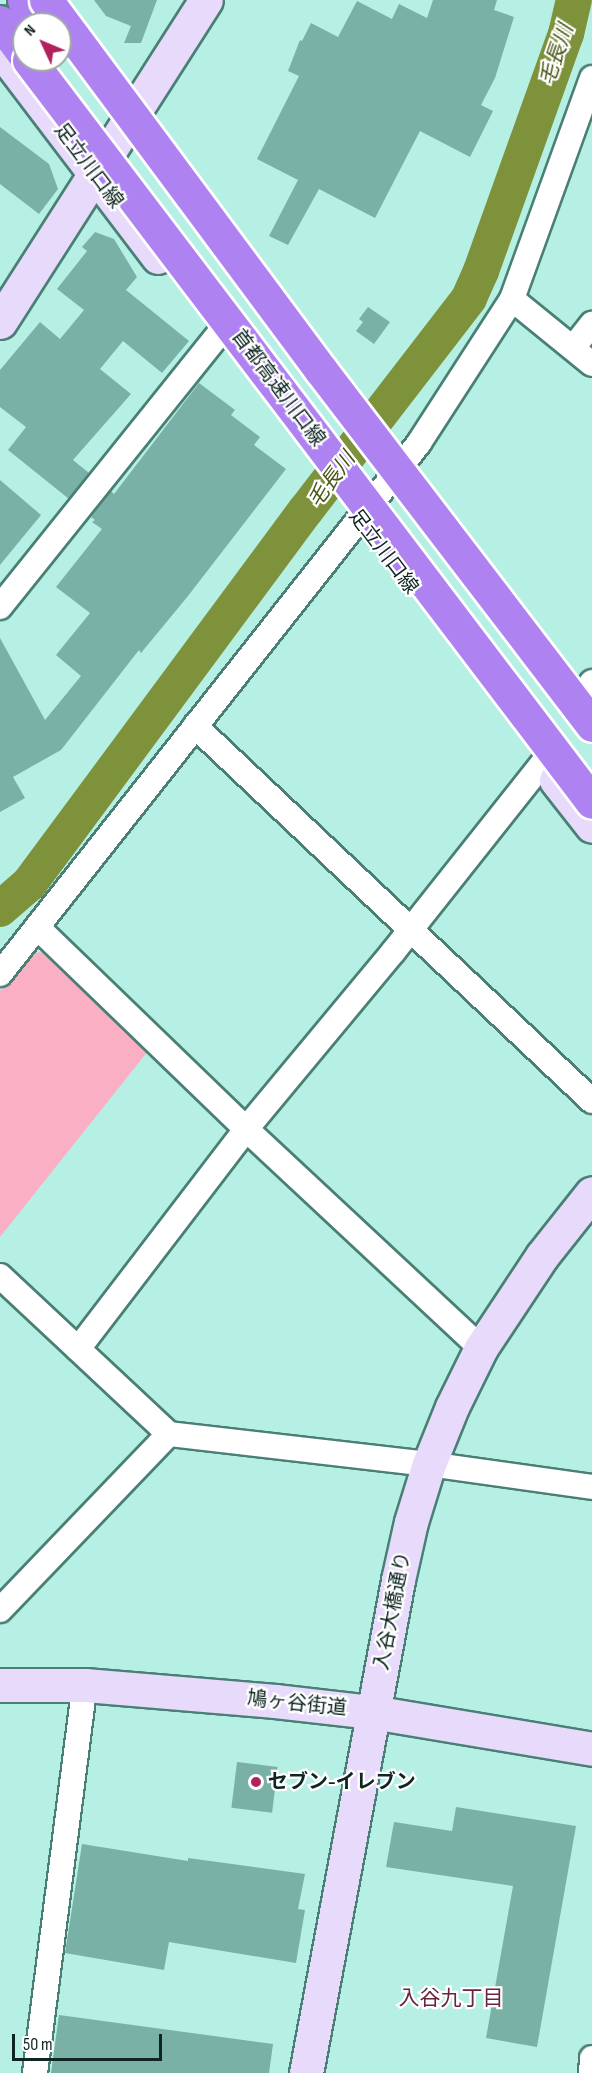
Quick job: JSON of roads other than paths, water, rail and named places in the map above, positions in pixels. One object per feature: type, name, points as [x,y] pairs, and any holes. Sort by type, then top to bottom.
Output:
[{"type":"highway","points":[[24,0],[34,12]]},
{"type":"highway","points":[[46,0],[320,369],[592,725]]},
{"type":"highway","points":[[0,22],[12,38]]},
{"type":"highway","points":[[72,61],[177,197],[320,369]]},
{"type":"highway","name":"首都高速川口線","points":[[38,72],[592,802]]},
{"type":"highway","points":[[487,666],[592,791]]},
{"type":"main road","points":[[63,0],[408,459],[589,694]]},
{"type":"main road","points":[[0,322],[206,0]]},
{"type":"main road","name":"足立川口線","points":[[0,49],[592,826]]},
{"type":"main road","name":"入谷大橋通り","points":[[306,2073],[372,1712],[411,1522],[429,1464],[481,1348],[517,1291],[587,1209]]},
{"type":"main road","name":"鳩ヶ谷街道","points":[[0,1685],[85,1685],[372,1712],[592,1749]]},
{"type":"street","points":[[0,974],[358,519],[408,459],[512,299],[592,78]]},
{"type":"street","points":[[512,299],[592,364]]},
{"type":"street","points":[[573,348],[592,324]]},
{"type":"street","points":[[0,607],[219,334]]},
{"type":"street","points":[[195,726],[592,1101]]},
{"type":"street","points":[[78,1349],[246,1129],[411,930],[543,763]]},
{"type":"street","points":[[0,950],[32,936]]},
{"type":"street","points":[[32,936],[246,1129],[481,1348]]},
{"type":"street","points":[[0,1276],[169,1434],[429,1464],[592,1487]]},
{"type":"street","points":[[0,1610],[169,1434]]},
{"type":"street","points":[[35,2073],[85,1685]]},
{"type":"street","points":[[591,2073],[592,2058]]},
{"type":"waterway","name":"毛長川","points":[[0,909],[29,884],[306,510],[469,298],[481,271],[566,34],[574,0]]},
{"type":"place","name":"セブン-イレブン","points":[[256,1782]]},
{"type":"district","name":"入谷九丁目","points":[[451,1999]]}]
